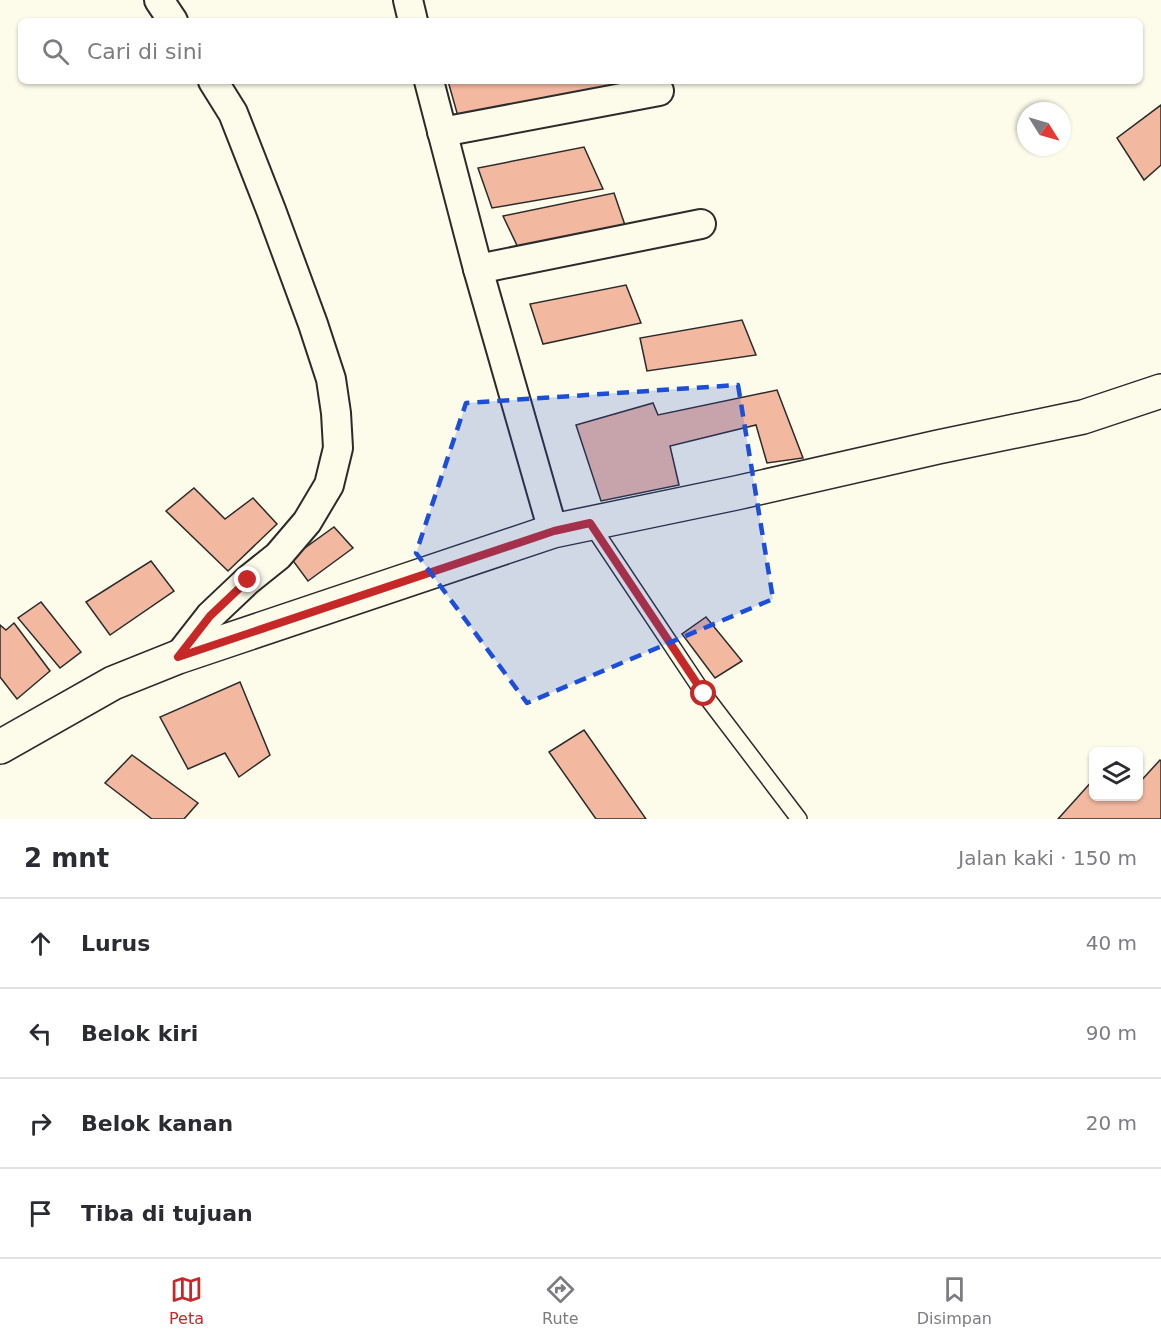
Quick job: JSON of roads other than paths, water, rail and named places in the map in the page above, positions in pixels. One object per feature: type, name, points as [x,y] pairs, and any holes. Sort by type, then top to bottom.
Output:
[{"type":"main road","points":[[0,747],[112,683],[178,657],[554,531],[1083,417],[1161,392]]},
{"type":"street","points":[[159,0],[172,18]]},
{"type":"street","points":[[408,0],[412,18]]},
{"type":"street","points":[[178,657],[210,616],[248,580],[278,556],[307,522],[329,485],[338,448],[331,379],[313,324],[272,210],[232,113],[215,84]]},
{"type":"street","points":[[430,84],[478,269],[554,531]]},
{"type":"street","points":[[442,132],[659,91]]},
{"type":"street","points":[[478,269],[701,224]]},
{"type":"lane","points":[[590,523],[704,694],[799,819]]}]
